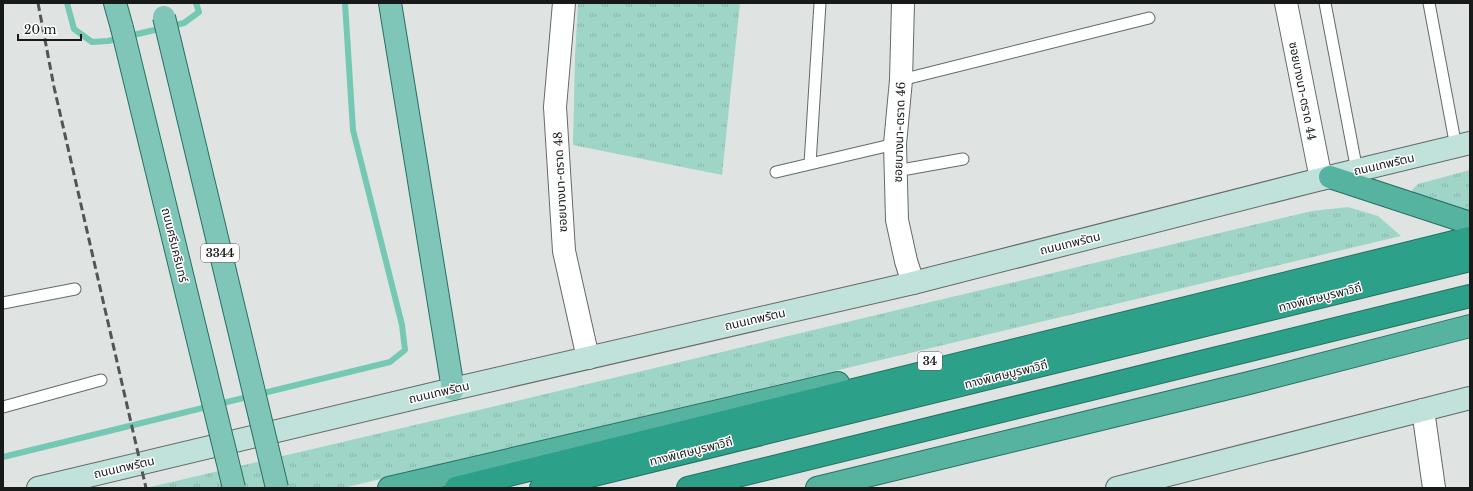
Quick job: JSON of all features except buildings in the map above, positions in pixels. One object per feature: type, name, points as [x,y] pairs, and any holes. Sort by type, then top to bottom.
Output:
[{"type":"highway","points":[[1325,178],[1470,223]]},
{"type":"highway","name":"34","points":[[389,488],[1218,294],[1470,231]]},
{"type":"highway","points":[[456,488],[1470,238]]},
{"type":"highway","name":"ทางพิเศษบูรพาวิถี","points":[[541,488],[1470,260]]},
{"type":"highway","points":[[688,488],[1236,355],[1470,296]]},
{"type":"highway","points":[[817,488],[1249,383],[1470,326]]},
{"type":"main road","name":"ถนนศรีนครินทร์","points":[[115,3],[234,488]]},
{"type":"main road","points":[[390,3],[452,389]]},
{"type":"main road","name":"3344","points":[[162,10],[277,488]]},
{"type":"main road","name":"ถนนเทพรัตน","points":[[38,488],[452,389],[912,283],[1325,178],[1463,145]]},
{"type":"main road","points":[[1117,488],[1470,398]]},
{"type":"street","name":"ซอยบางนา-ตราด 48","points":[[564,3],[555,107],[564,251],[588,358]]},
{"type":"street","name":"ซอยบางนา-ตราด 46","points":[[903,3],[901,80],[895,144],[897,220],[912,283]]},
{"type":"street","name":"ซอยบางนา-ตราด 44","points":[[1286,3],[1325,178]]},
{"type":"street","points":[[1423,410],[1434,488]]},
{"type":"lane","points":[[810,164],[820,3]]},
{"type":"lane","points":[[1325,3],[1357,171]]},
{"type":"lane","points":[[1430,3],[1463,145]]},
{"type":"lane","points":[[901,80],[1149,18]]},
{"type":"lane","points":[[776,172],[895,144]]},
{"type":"lane","points":[[896,171],[963,159]]},
{"type":"lane","points":[[3,303],[75,289]]},
{"type":"lane","points":[[3,407],[101,380]]},
{"type":"green space","points":[[578,3],[740,3],[722,175],[573,145]]},
{"type":"green space","points":[[1470,170],[1470,216],[1416,198],[1412,190],[1418,184]]},
{"type":"green space","points":[[1348,207],[1378,216],[1401,236],[343,488],[146,488],[1312,211]]},
{"type":"waterway","points":[[67,3],[74,29],[92,42],[108,41],[184,23],[199,12],[196,3]]},
{"type":"waterway","points":[[3,457],[390,362],[405,350],[402,325],[353,130],[345,3]]},
{"type":"railway","points":[[38,3],[54,87],[146,488]]}]
